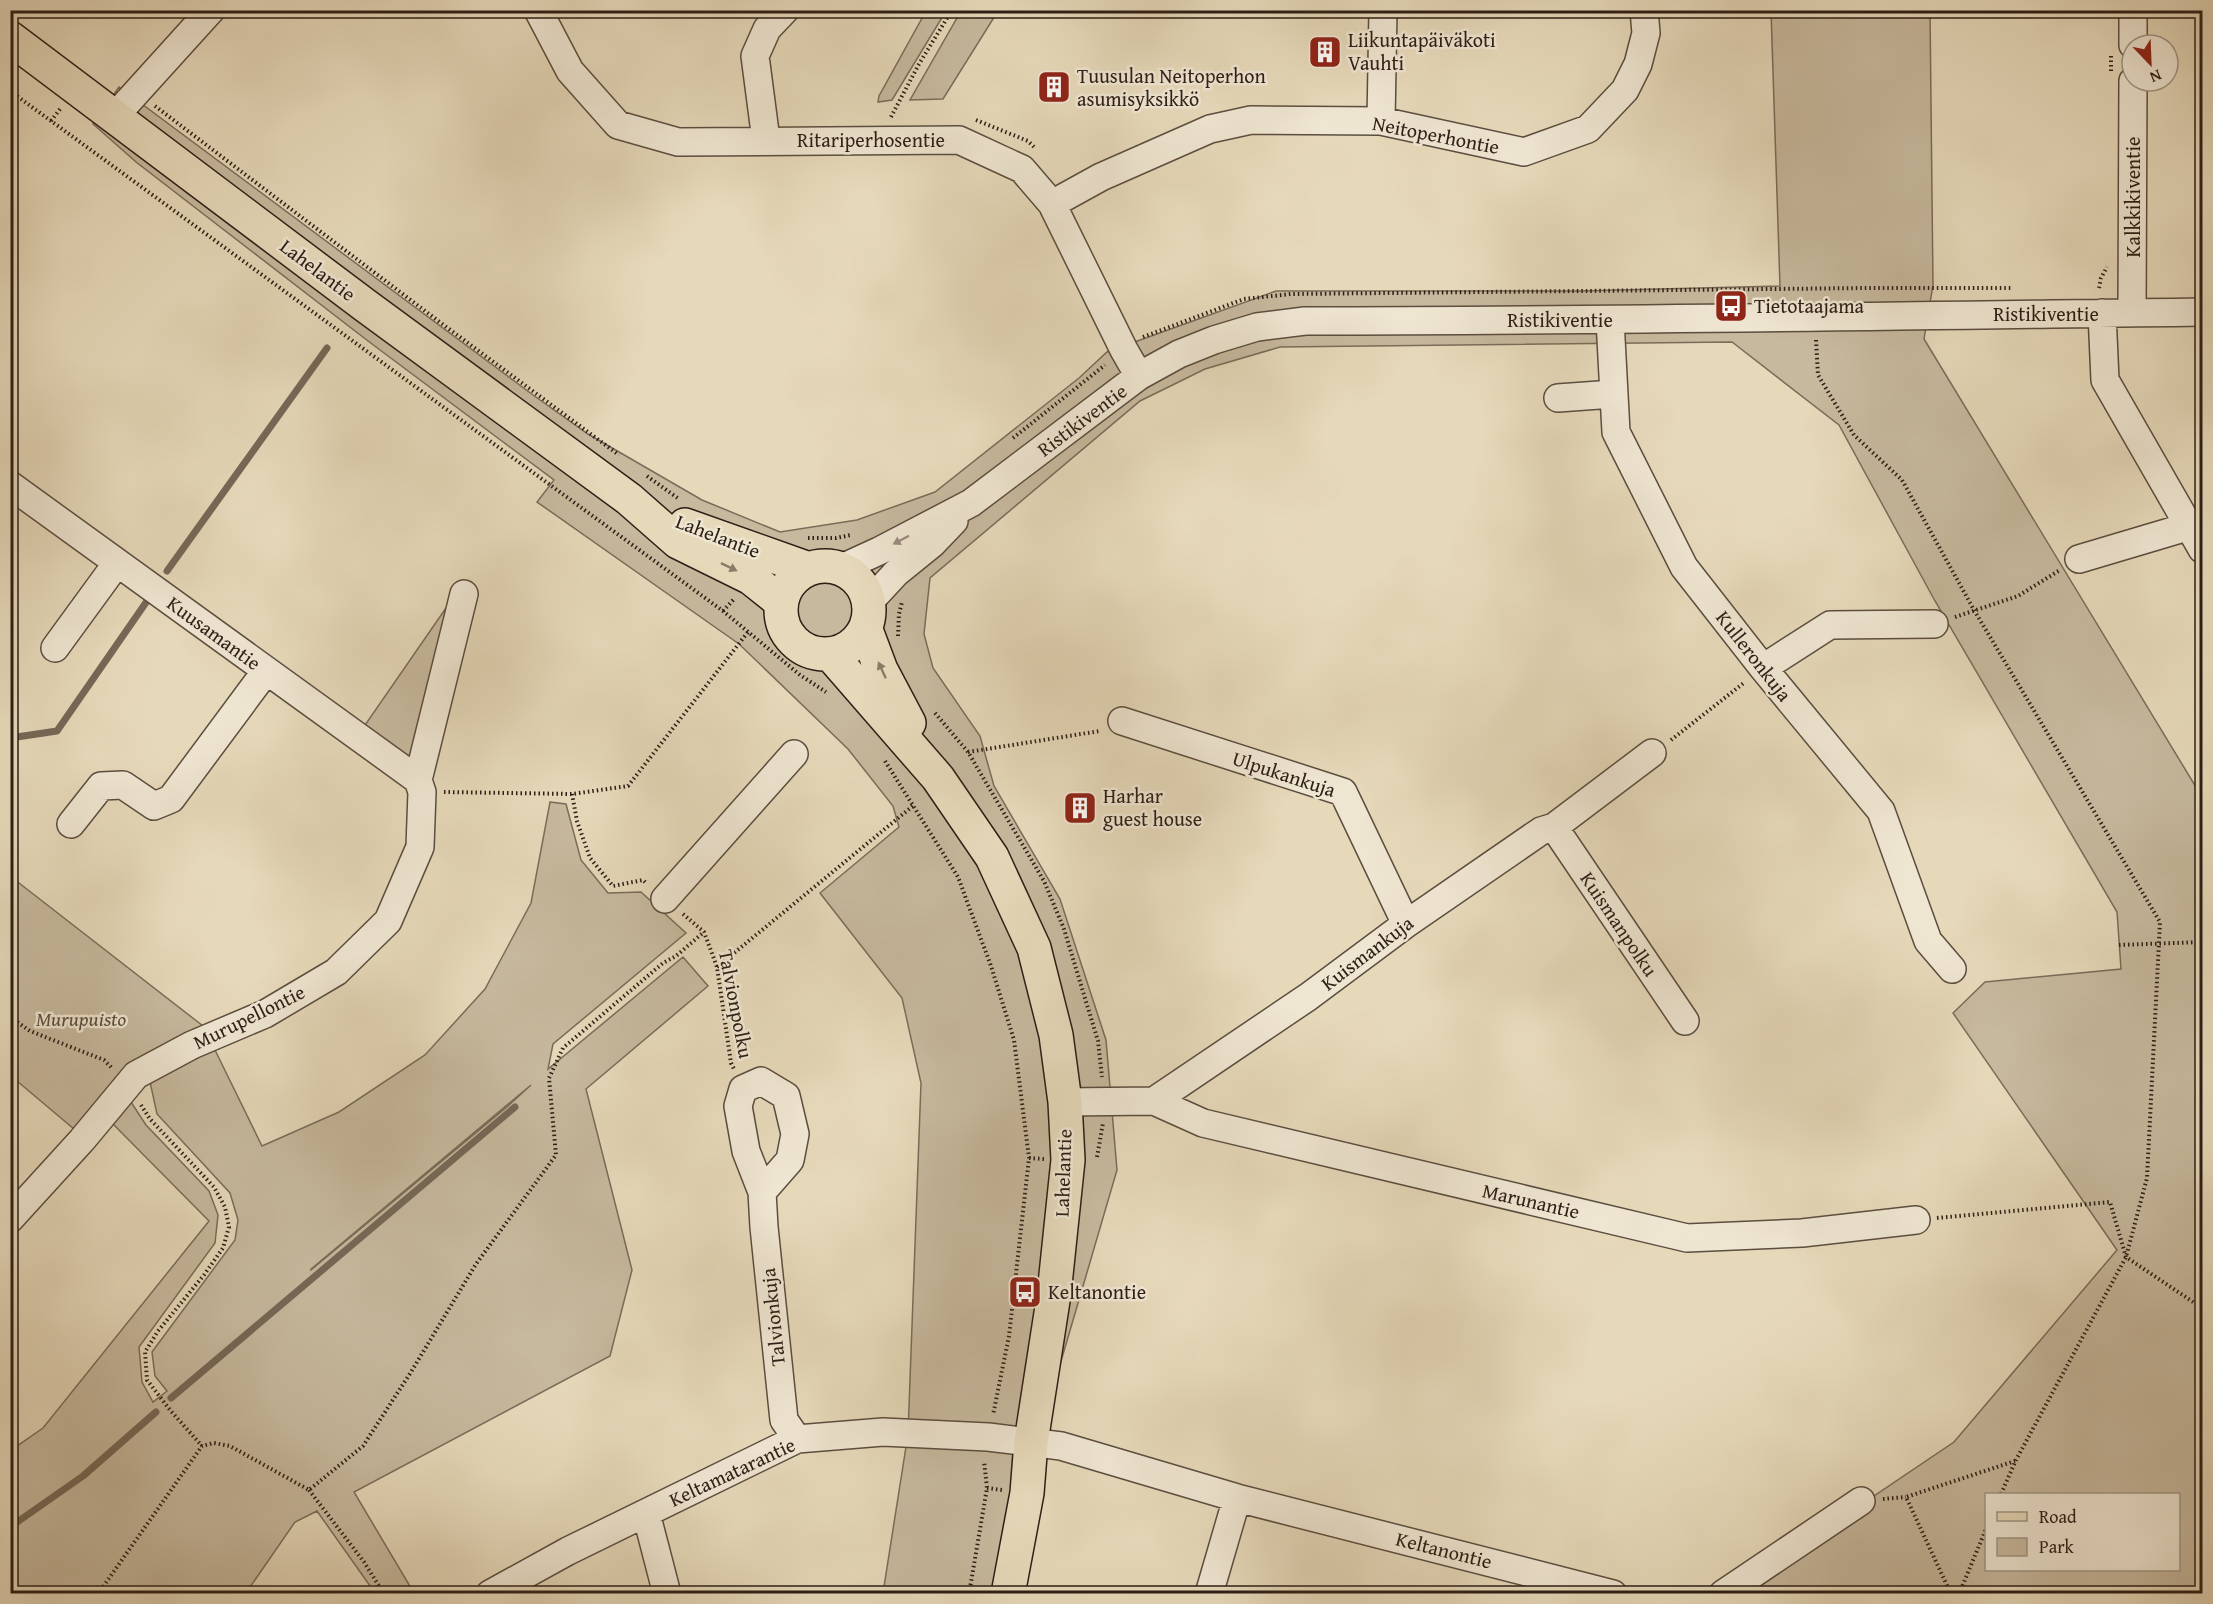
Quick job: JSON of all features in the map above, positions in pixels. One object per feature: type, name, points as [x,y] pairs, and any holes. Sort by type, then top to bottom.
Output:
[{"type":"main road","name":"Lahelantie","points":[[10,38],[125,105],[366,306],[634,484],[690,527],[809,569]]},
{"type":"main road","name":"Lahelantie","points":[[634,484],[678,542],[751,578],[781,602]]},
{"type":"main road","points":[[825,565],[842,568],[860,581],[868,616],[852,647],[831,655],[810,652],[793,641],[785,629],[781,616],[781,602],[791,581],[809,569],[825,565]]},
{"type":"main road","name":"Lahelantie","points":[[868,616],[881,670],[938,778],[992,857],[1034,948],[1056,1035],[1065,1102],[1068,1160],[1054,1294],[1031,1442],[1027,1493],[1008,1593]]},
{"type":"main road","name":"Lahelantie","points":[[831,655],[938,778]]},
{"type":"street","points":[[125,105],[212,10]]},
{"type":"street","name":"Ritariperhosentie","points":[[538,10],[570,71],[618,125],[678,142],[959,140],[1022,169],[1052,204],[1139,376]]},
{"type":"street","points":[[766,140],[755,56],[767,29],[785,10]]},
{"type":"street","points":[[1381,121],[1383,10]]},
{"type":"street","name":"Neitoperhontie","points":[[1052,204],[1101,177],[1210,129],[1251,120],[1381,121],[1524,152],[1588,129],[1625,90],[1638,64],[1646,33],[1644,10]]},
{"type":"street","points":[[2133,10],[2133,33]]},
{"type":"street","name":"Kalkkikiventie","points":[[2132,313],[2133,93]]},
{"type":"street","name":"Ristikiventie","points":[[868,616],[896,573],[933,543],[971,503],[1139,376],[1179,354],[1257,327],[1305,321],[1610,320],[2202,312]]},
{"type":"street","points":[[2079,559],[2198,533],[2105,380],[2102,313]]},
{"type":"street","name":"Kulleronkuja","points":[[1610,320],[1616,432],[1684,567],[1762,668],[1881,812],[1928,941],[1952,969]]},
{"type":"street","points":[[1558,398],[1613,394]]},
{"type":"street","name":"Kuusamantie","points":[[10,485],[420,786]]},
{"type":"street","name":"Ristikiventie","points":[[842,568],[971,503]]},
{"type":"street","points":[[55,648],[117,563]]},
{"type":"street","name":"Murupellontie","points":[[10,1220],[82,1140],[136,1075],[192,1045],[265,1014],[336,972],[388,921],[420,847],[420,786],[464,594]]},
{"type":"street","points":[[1762,668],[1830,625],[1934,624]]},
{"type":"street","points":[[71,824],[101,786],[123,785],[154,806],[171,799],[266,671]]},
{"type":"street","name":"Ulpukankuja","points":[[1122,721],[1343,792],[1406,924]]},
{"type":"street","name":"Kuismankuja","points":[[1154,1101],[1308,997],[1406,924],[1541,831],[1554,826],[1652,753]]},
{"type":"street","points":[[665,899],[794,754]]},
{"type":"street","name":"Kuismanpolku","points":[[1554,826],[1685,1021]]},
{"type":"street","points":[[743,1089],[761,1081],[786,1096],[795,1134],[790,1160],[762,1191]]},
{"type":"street","name":"Talvionkuja","points":[[743,1089],[738,1106],[746,1151],[762,1191],[784,1420],[797,1439]]},
{"type":"street","points":[[1065,1102],[1154,1101]]},
{"type":"street","name":"Marunantie","points":[[1154,1101],[1203,1123],[1687,1238],[1802,1233],[1916,1220]]},
{"type":"street","name":"Keltamatarantie","points":[[490,1593],[568,1551],[797,1439],[883,1432],[988,1437],[1031,1442]]},
{"type":"street","name":"Keltanontie","points":[[1031,1442],[1061,1446],[1237,1498],[1613,1593]]},
{"type":"street","points":[[1209,1593],[1237,1498]]},
{"type":"street","points":[[1723,1593],[1861,1501]]},
{"type":"street","points":[[646,1514],[667,1593]]},
{"type":"path","points":[[890,142],[890,118],[952,10]]},
{"type":"path","points":[[10,91],[723,611],[800,675],[827,693]]},
{"type":"path","points":[[125,105],[620,455]]},
{"type":"path","points":[[1815,317],[1818,375],[1854,435],[1902,480],[1974,610],[2160,922],[2147,1178],[2126,1257],[2016,1461],[2001,1493]]},
{"type":"path","points":[[634,484],[684,502]]},
{"type":"path","points":[[1934,624],[2018,596],[2079,559]]},
{"type":"path","points":[[420,786],[572,794],[628,786],[748,632]]},
{"type":"path","points":[[1652,753],[1762,668]]},
{"type":"path","points":[[968,752],[1105,730],[1122,721]]},
{"type":"path","points":[[883,758],[958,877],[991,966],[1014,1040],[1028,1147],[1028,1169],[1009,1336],[983,1458],[987,1488],[969,1593]]},
{"type":"path","name":"Talvionpolku","points":[[572,794],[577,821],[590,858],[613,886],[643,880],[704,932],[717,967],[730,1063],[743,1089]]},
{"type":"path","points":[[717,967],[914,805]]},
{"type":"path","points":[[309,1490],[363,1446],[476,1264],[556,1155],[549,1078],[562,1048],[663,963],[676,956],[704,932]]},
{"type":"path","points":[[2119,945],[2202,942]]},
{"type":"path","points":[[10,1017],[30,1031],[104,1060],[128,1084],[150,1119],[214,1187],[225,1207],[230,1227],[223,1248],[158,1331],[145,1352],[147,1380],[202,1446]]},
{"type":"path","points":[[1916,1220],[2110,1202],[2126,1257],[2202,1308]]},
{"type":"path","points":[[98,1593],[202,1446],[214,1443],[230,1446],[309,1490],[364,1562],[384,1593]]},
{"type":"path","points":[[1951,1593],[1906,1497],[2016,1461]]},
{"type":"path","points":[[1959,1593],[1985,1530]]},
{"type":"green space","points":[[926,11],[946,11],[892,100],[878,102],[879,96]]},
{"type":"green space","points":[[961,11],[998,11],[943,99],[910,100]]},
{"type":"green space","points":[[1771,11],[1930,11],[1933,285],[1924,339],[2202,797],[2202,1593],[1730,1593],[1954,1442],[2117,1250],[1953,1013],[1985,982],[2121,969],[2117,912],[1935,601],[1839,425],[1732,342],[1280,347],[1205,369],[1140,401],[930,578],[924,634],[933,668],[980,736],[994,786],[1060,899],[1106,1040],[1117,1170],[1040,1433],[1019,1593],[883,1593],[908,1434],[921,1083],[902,998],[820,893],[899,827],[893,806],[848,749],[739,644],[537,502],[554,480],[368,341],[136,162],[93,124],[119,87],[588,434],[702,500],[780,532],[857,520],[935,492],[1079,378],[1107,352],[1276,291],[1579,291],[1780,286]]},
{"type":"green space","points":[[446,608],[426,719],[413,764],[363,728]]},
{"type":"green space","points":[[550,802],[566,804],[581,860],[608,893],[641,892],[686,933],[553,1044],[548,1069],[683,957],[708,986],[586,1089],[632,1270],[610,1356],[354,1492],[414,1593],[375,1593],[317,1511],[295,1522],[246,1593],[11,1593],[10,1451],[43,1428],[209,1221],[111,1122],[129,1099],[146,1125],[209,1191],[218,1215],[215,1243],[139,1347],[142,1382],[153,1402],[167,1391],[155,1376],[152,1352],[235,1240],[238,1220],[230,1193],[157,1114],[150,1082],[213,1046],[262,1146],[339,1112],[425,1055],[485,989],[531,903]],"holes":[[[531,1085],[507,1107],[311,1270]]]},
{"type":"green space","name":"Murupuisto","points":[[10,876],[203,1026],[112,1084],[74,1129],[11,1076]]},
{"type":"waterway","points":[[167,571],[327,348]]},
{"type":"waterway","points":[[10,738],[57,731],[147,601]]},
{"type":"waterway","points":[[171,1398],[515,1107]]},
{"type":"waterway","points":[[10,1527],[83,1476],[156,1412]]},
{"type":"place","name":"Liikuntapäiväkoti Vauhti","points":[[1325,52]]},
{"type":"place","name":"Tuusulan Neitoperhon asumisyksikkö","points":[[1054,87]]},
{"type":"place","name":"Tietotaajama","points":[[1731,306]]},
{"type":"place","name":"Harhar guest house","points":[[1080,808]]},
{"type":"place","name":"Keltanontie","points":[[1025,1292]]}]
